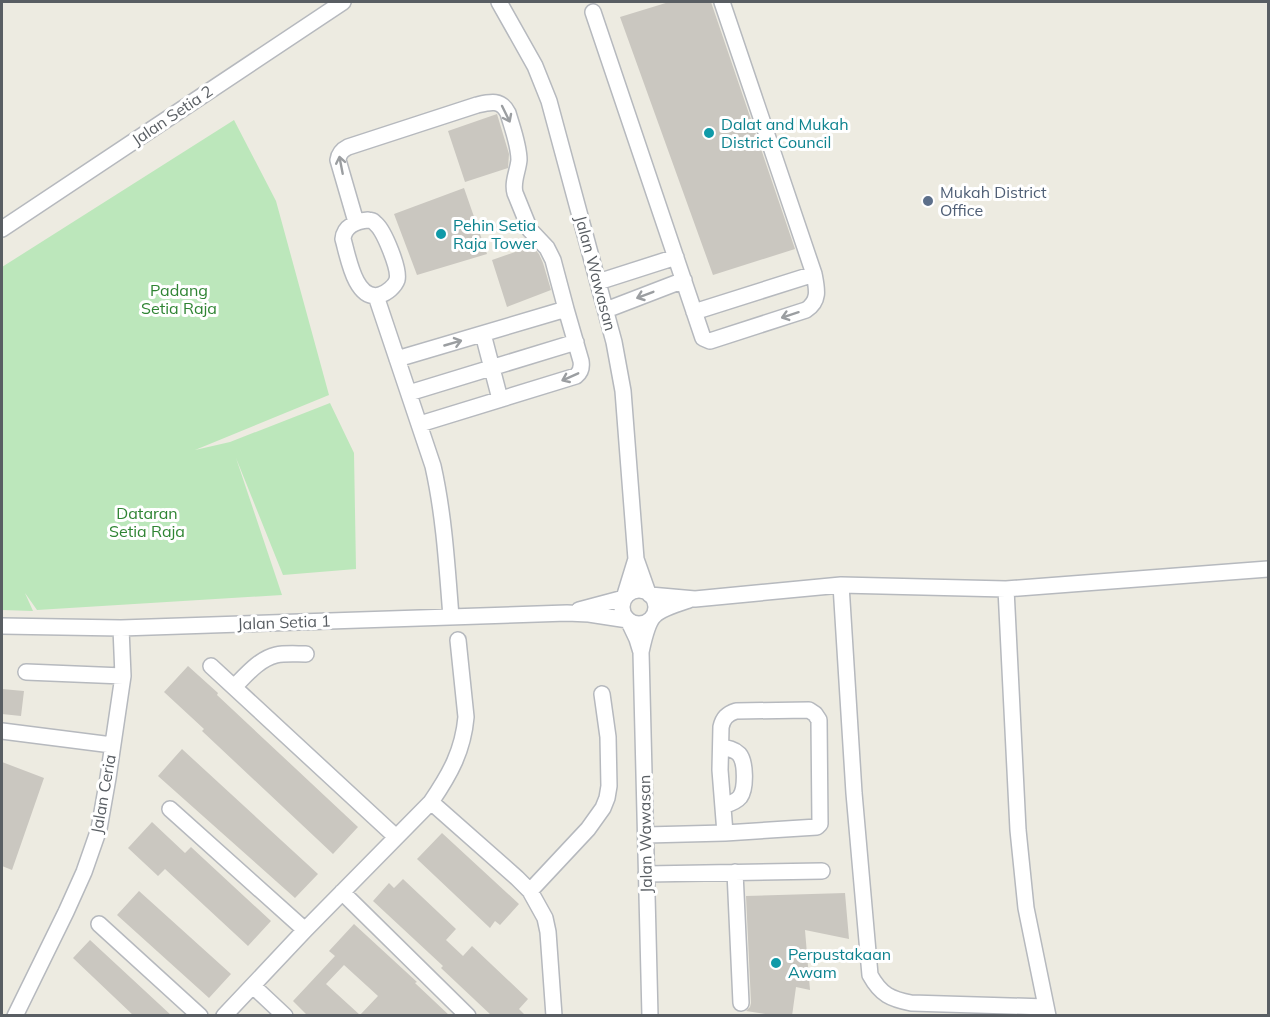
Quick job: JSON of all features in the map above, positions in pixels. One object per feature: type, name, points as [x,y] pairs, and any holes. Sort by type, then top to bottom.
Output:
[{"type":"street","name":"Jalan Setia 2","points":[[2,229],[343,2]]},
{"type":"street","name":"Jalan Wawasan","points":[[499,2],[535,66],[549,101],[606,310],[623,392],[636,559],[649,594]]},
{"type":"street","points":[[593,12],[703,338],[710,341],[806,310],[817,298],[814,274],[722,2]]},
{"type":"street","points":[[356,222],[338,160],[342,150],[477,105],[490,102],[499,103],[505,107],[519,153],[513,187],[530,230],[548,248],[553,260],[582,368],[576,376],[420,424]]},
{"type":"street","points":[[368,220],[376,224],[385,238],[397,270],[396,282],[387,292],[376,296],[368,294],[356,280],[343,239],[345,231],[356,222],[368,220]]},
{"type":"street","points":[[598,282],[676,257]]},
{"type":"street","points":[[694,312],[814,274]]},
{"type":"street","points":[[606,310],[684,280]]},
{"type":"street","points":[[376,296],[420,424],[438,487],[452,617]]},
{"type":"street","points":[[397,359],[566,309]]},
{"type":"street","points":[[483,334],[500,399]]},
{"type":"street","points":[[409,393],[576,342]]},
{"type":"street","name":"Jalan Wawasan","points":[[624,598],[636,559]]},
{"type":"street","points":[[695,599],[649,594],[638,590],[624,598],[621,605],[628,620],[633,623],[645,623],[679,603],[695,599],[841,585],[1006,589],[1269,569]]},
{"type":"street","points":[[841,585],[854,793],[870,975],[876,986],[896,1000],[911,1003],[1047,1011],[1026,908],[1021,867],[1006,589]]},
{"type":"street","points":[[649,594],[656,607],[654,616]]},
{"type":"street","name":"Jalan Setia 1","points":[[567,613],[624,598]]},
{"type":"street","name":"Jalan Setia 1","points":[[2,626],[121,628],[567,613],[628,620]]},
{"type":"street","name":"Jalan Wawasan","points":[[641,652],[648,626],[654,616]]},
{"type":"street","name":"Jalan Wawasan","points":[[628,620],[641,652],[650,1016]]},
{"type":"street","name":"Jalan Ceria","points":[[15,1016],[66,912],[99,829],[123,676],[121,628]]},
{"type":"street","points":[[224,1016],[431,802],[443,784],[461,748],[465,730],[466,717],[458,640]]},
{"type":"street","points":[[234,687],[267,658],[277,654],[306,654]]},
{"type":"street","points":[[211,666],[396,837]]},
{"type":"street","points":[[26,672],[123,676]]},
{"type":"street","points":[[530,891],[588,829],[600,814],[607,798],[609,786],[608,737],[602,694]]},
{"type":"street","points":[[646,835],[725,833],[817,827],[820,824],[819,720],[815,714],[809,710],[736,711],[727,714],[721,727],[725,833]]},
{"type":"street","points":[[2,731],[112,745]]},
{"type":"street","points":[[721,747],[737,752],[744,769],[744,789],[741,796],[723,806]]},
{"type":"street","points":[[431,802],[530,891],[545,918],[548,932],[554,1016]]},
{"type":"street","points":[[170,809],[305,930]]},
{"type":"street","points":[[646,874],[822,871]]},
{"type":"street","points":[[735,872],[741,1003]]},
{"type":"street","points":[[342,892],[468,1016]]},
{"type":"street","points":[[99,924],[200,1016]]},
{"type":"street","points":[[253,986],[285,1016]]},
{"type":"green space","name":"Padang Setia Raja","points":[[234,120],[276,201],[329,395],[195,450],[230,442],[330,403],[354,453],[356,569],[283,575],[236,458],[282,595],[37,610],[25,593],[33,611],[2,610],[2,267]]},
{"type":"building","name":"Dalat and Mukah District Council","points":[[669,2],[711,2],[795,249],[713,275],[620,17]]},
{"type":"building","points":[[497,114],[509,154],[508,168],[465,182],[448,131]]},
{"type":"building","name":"Pehin Setia Raja Tower","points":[[464,188],[487,254],[417,275],[394,214]]},
{"type":"building","points":[[532,246],[543,263],[551,290],[507,307],[492,260]]},
{"type":"building","points":[[188,666],[358,827],[333,854],[202,731],[204,729],[164,692]]},
{"type":"building","points":[[2,689],[24,691],[21,716],[2,714]]},
{"type":"building","points":[[182,749],[318,874],[295,898],[158,776]]},
{"type":"building","points":[[2,762],[44,778],[12,870],[2,866]]},
{"type":"building","points":[[152,822],[185,853],[191,847],[271,921],[248,946],[165,869],[158,876],[128,848]]},
{"type":"building","points":[[442,833],[519,904],[500,925],[495,921],[490,928],[417,859]]},
{"type":"building","points":[[403,879],[456,929],[446,940],[463,956],[472,946],[528,999],[519,1009],[526,1016],[492,1016],[441,968],[443,966],[373,901],[389,883],[394,888]]},
{"type":"building","points":[[139,891],[231,974],[209,998],[117,915]]},
{"type":"building","name":"Perpustakaan Awam","points":[[845,893],[849,939],[805,930],[810,990],[796,987],[792,1016],[746,1011],[751,1003],[746,896]]},
{"type":"building","points":[[354,924],[450,1016],[308,1016],[293,1001],[335,956],[329,951]],"holes":[[[344,965],[378,996],[360,1015],[326,984]]]},
{"type":"building","points":[[90,940],[172,1016],[134,1016],[73,958]]},
{"type":"place","name":"Dalat and Mukah District Council","points":[[709,133]]},
{"type":"place","name":"Mukah District Office","points":[[928,201]]},
{"type":"place","name":"Pehin Setia Raja Tower","points":[[441,234]]},
{"type":"place","name":"Perpustakaan Awam","points":[[776,963]]},
{"type":"park label","name":"Dataran Setia Raja","points":[[147,522]]}]
